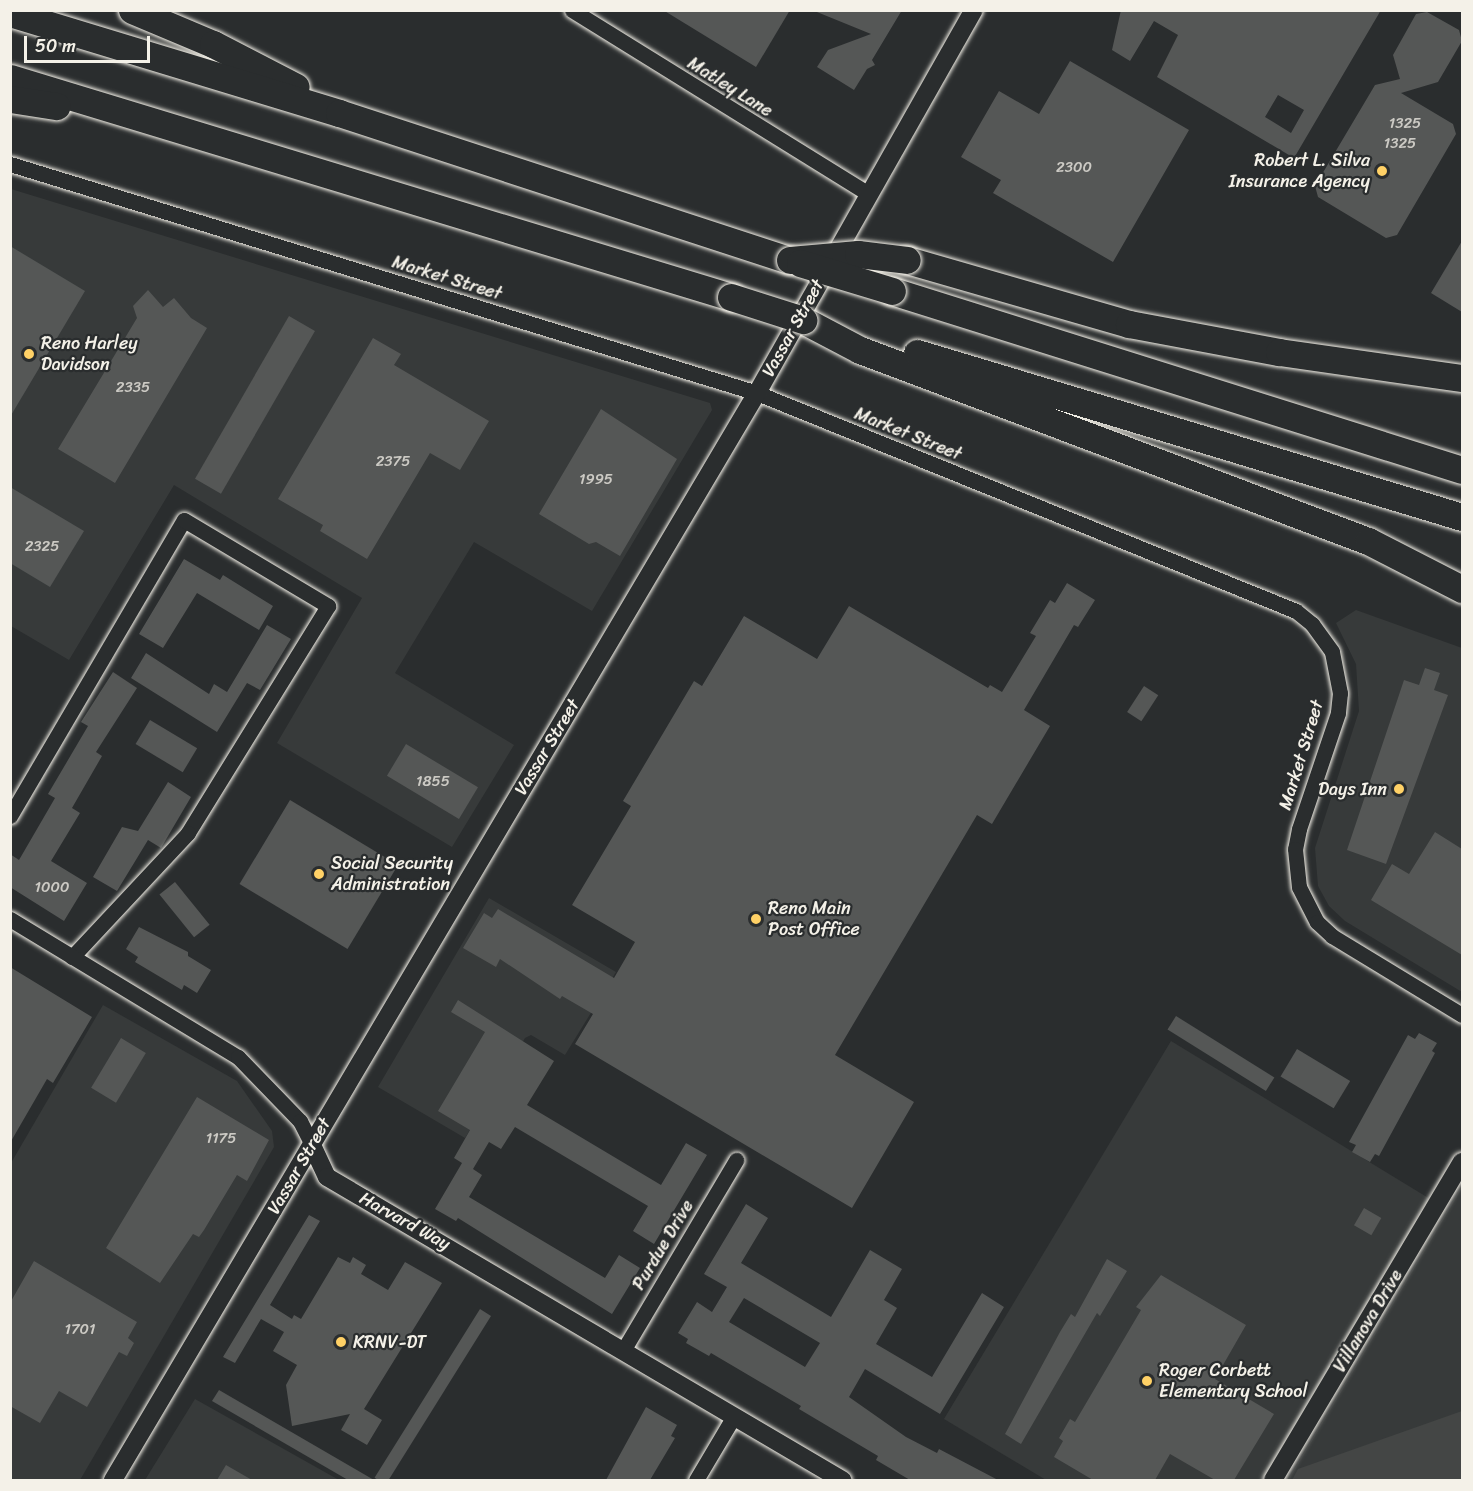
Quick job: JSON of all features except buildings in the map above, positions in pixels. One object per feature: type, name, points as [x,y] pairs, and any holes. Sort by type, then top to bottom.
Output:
[{"type":"highway","points":[[132,10],[222,48],[339,113]]},
{"type":"highway","points":[[10,13],[339,113],[757,250],[1462,470]]},
{"type":"highway","points":[[10,78],[803,320],[1324,523],[1418,563],[1462,576]]},
{"type":"highway","points":[[10,99],[128,114]]},
{"type":"highway","points":[[790,260],[858,254],[907,260],[1129,324],[1279,352],[1462,378]]},
{"type":"highway","points":[[863,344],[1462,517]]},
{"type":"highway","points":[[1418,563],[1462,589]]},
{"type":"street","name":"Matley Lane","points":[[572,10],[868,194]]},
{"type":"street","name":"Vassar Street","points":[[113,1480],[757,393],[974,10]]},
{"type":"street","name":"Market Street","points":[[10,164],[757,393],[1278,602],[1312,624],[1332,652],[1340,693],[1338,713],[1299,829],[1295,858],[1299,887],[1317,922],[1332,936],[1462,1015]]},
{"type":"street","points":[[10,816],[184,520],[328,606],[188,833],[72,957]]},
{"type":"street","name":"Harvard Way","points":[[10,920],[251,1066],[300,1121],[327,1177],[624,1349],[842,1480]]},
{"type":"street","name":"Purdue Drive","points":[[624,1349],[736,1160]]},
{"type":"street","name":"Villanova Drive","points":[[1273,1480],[1462,1162]]},
{"type":"street","points":[[696,1480],[734,1416]]},
{"type":"shaded area","points":[[11,189],[710,403],[712,410],[592,611],[474,542],[395,673],[514,745],[452,847],[277,743],[362,598],[174,485],[69,660],[11,626]]},
{"type":"shaded area","name":"Days Inn","points":[[1356,610],[1462,648],[1462,992],[1345,921],[1329,906],[1318,886],[1315,848],[1359,711],[1356,664],[1336,623]]},
{"type":"shaded area","points":[[489,898],[616,972],[565,1055],[531,1035],[525,1038],[465,1138],[378,1087]]},
{"type":"shaded area","points":[[103,1005],[237,1081],[272,1131],[274,1147],[80,1480],[11,1480],[11,1163]]},
{"type":"shaded area","points":[[1171,1041],[1435,1202],[1270,1480],[1046,1480],[944,1419]]},
{"type":"shaded area","points":[[1462,1186],[1462,1480],[1288,1480]]},
{"type":"shaded area","points":[[195,1399],[339,1480],[145,1480]]},
{"type":"shaded area","points":[[1462,1411],[1462,1480],[1292,1480],[1298,1469]]},
{"type":"place","name":"Robert L. Silva Insurance Agency","points":[[1382,171]]},
{"type":"place","name":"Reno Harley Davidson","points":[[29,354]]},
{"type":"place","name":"Days Inn","points":[[1399,789]]},
{"type":"place","name":"Social Security Administration","points":[[319,874]]},
{"type":"place","name":"Reno Main Post Office","points":[[756,919]]},
{"type":"place","name":"KRNV-DT","points":[[341,1342]]},
{"type":"place","name":"Roger Corbett Elementary School","points":[[1147,1381]]}]
